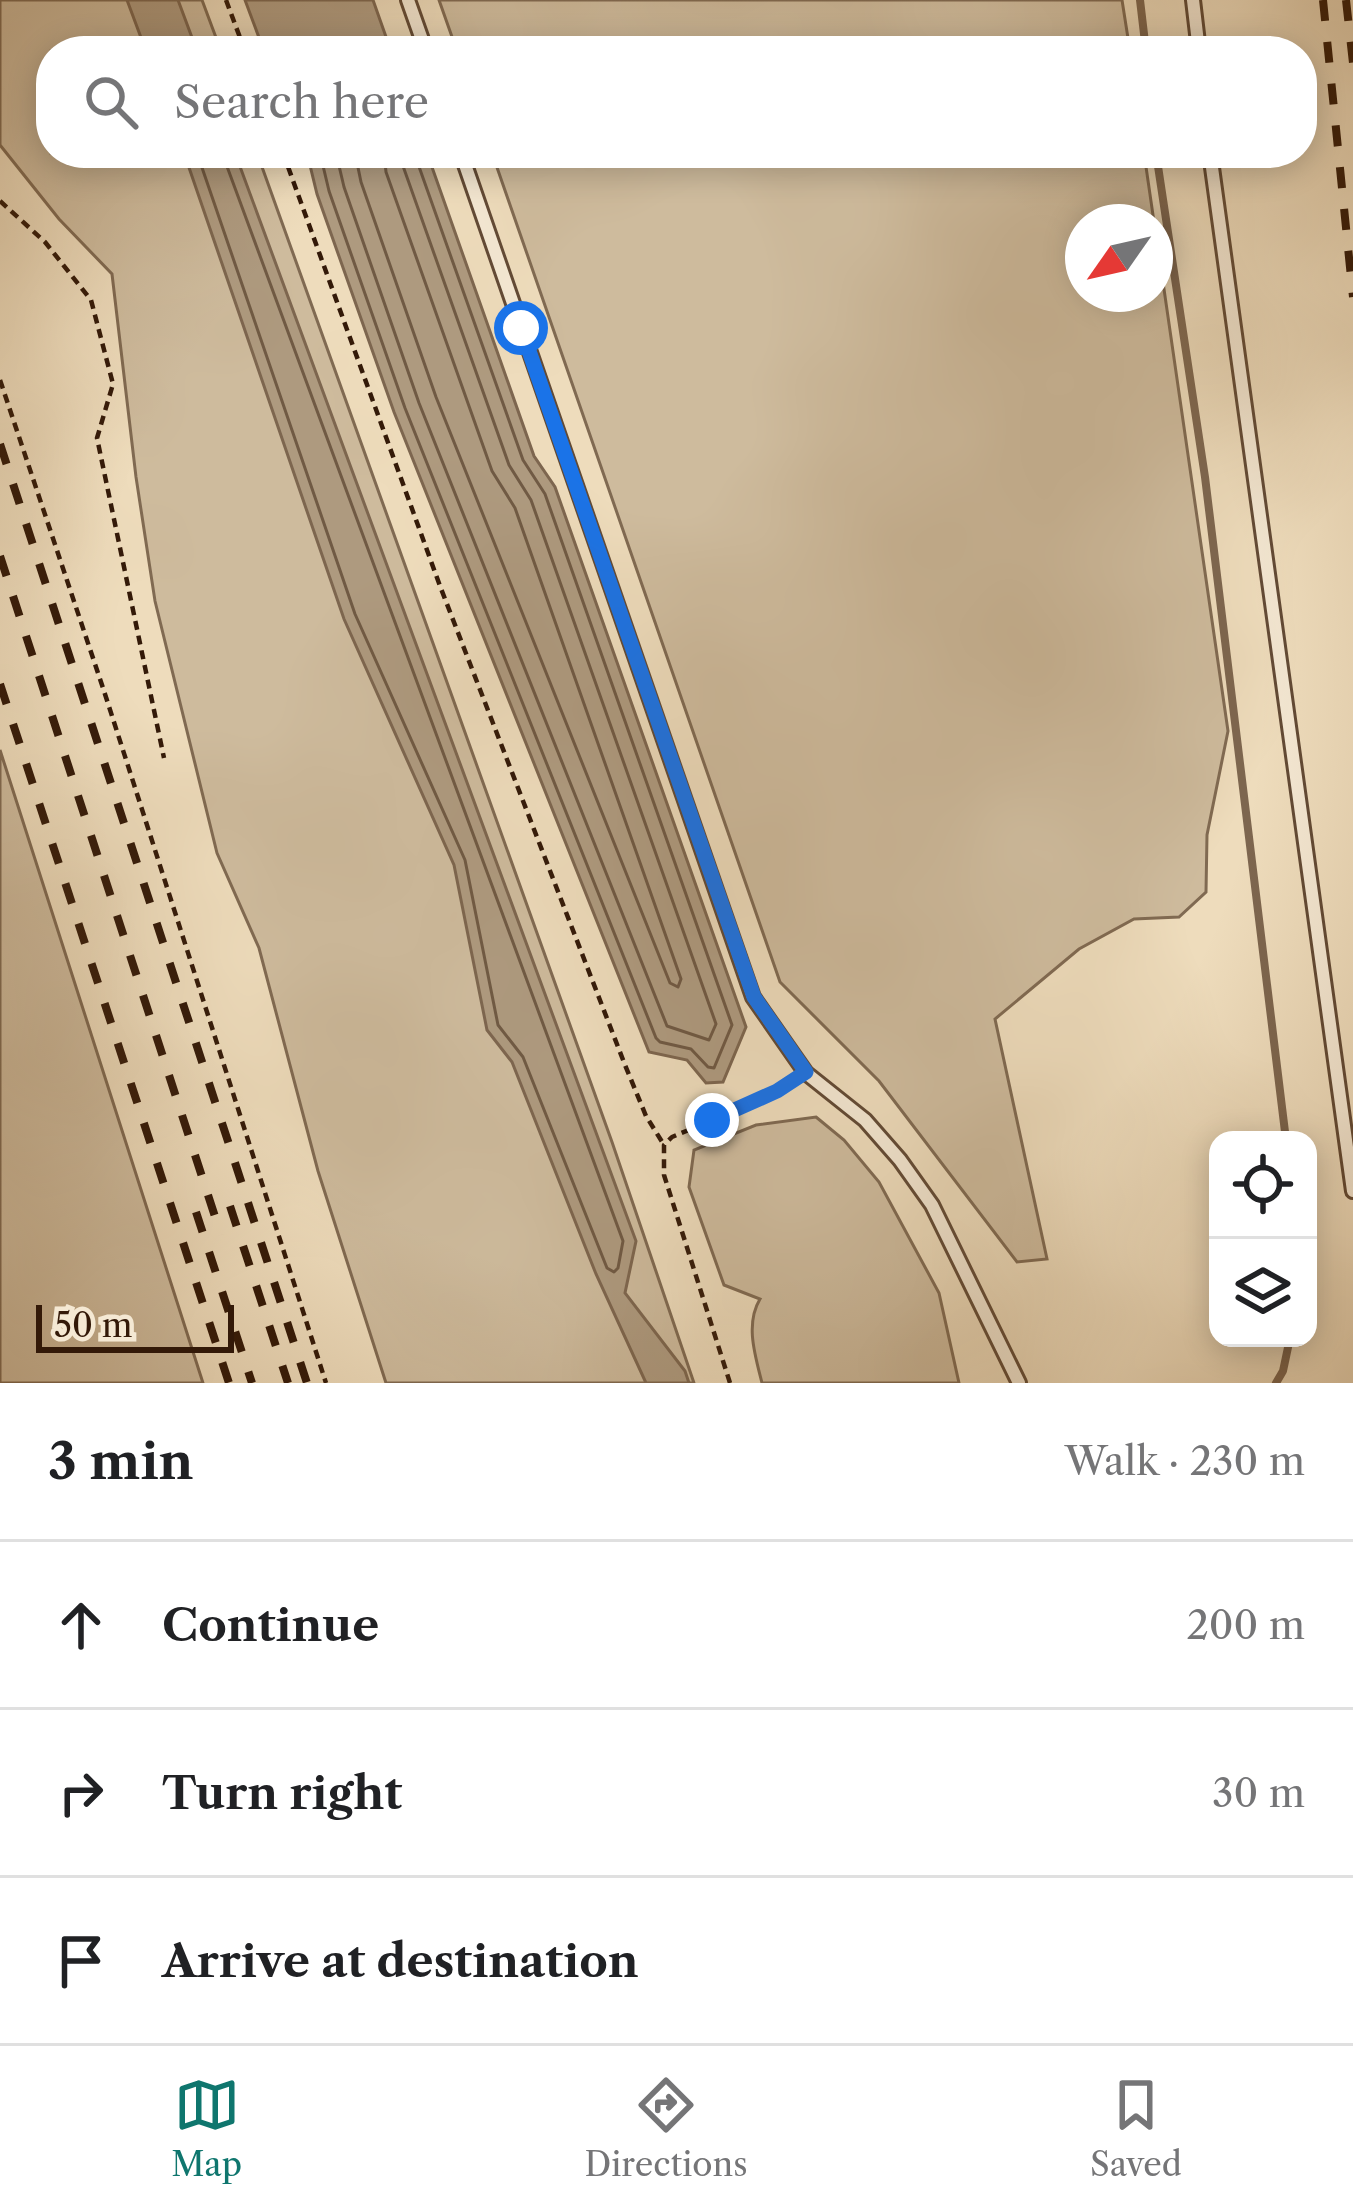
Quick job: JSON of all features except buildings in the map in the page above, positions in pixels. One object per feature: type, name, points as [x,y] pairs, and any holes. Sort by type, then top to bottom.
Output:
[{"type":"lane","points":[[408,0],[421,36]]},
{"type":"lane","points":[[1193,0],[1197,36]]},
{"type":"lane","points":[[466,168],[754,997],[806,1072],[865,1120],[932,1205],[1019,1383]]},
{"type":"lane","points":[[1212,168],[1353,1191]]},
{"type":"path","points":[[226,0],[239,36]]},
{"type":"path","points":[[289,168],[474,673],[625,1065],[664,1145],[664,1175],[730,1383]]},
{"type":"path","points":[[0,201],[45,242],[91,300],[113,384],[97,438],[164,758]]},
{"type":"path","points":[[0,380],[326,1383]]},
{"type":"path","points":[[664,1145],[672,1137],[777,1091],[806,1072]]},
{"type":"shaded area","points":[[0,0],[202,0],[215,36],[36,36],[36,168],[262,168],[694,1383],[386,1383],[318,1171],[259,948],[217,853],[155,601],[112,274],[59,219],[0,145]]},
{"type":"shaded area","points":[[439,0],[1122,0],[1128,36],[452,36]]},
{"type":"shaded area","points":[[497,168],[1146,168],[1151,204],[1065,204],[1065,312],[1167,312],[1228,731],[1207,835],[1206,892],[1179,917],[1134,919],[1079,949],[995,1019],[1047,1259],[1017,1262],[879,1081],[780,982]]},
{"type":"shaded area","points":[[0,750],[203,1383],[0,1383]]},
{"type":"shaded area","points":[[816,1117],[844,1140],[879,1182],[939,1293],[959,1383],[762,1383],[752,1329],[760,1299],[724,1285],[689,1187],[694,1150],[756,1125]]},
{"type":"water","points":[[127,0],[178,0],[191,36],[140,36]]},
{"type":"water","points":[[245,0],[373,0],[386,36],[258,36]]},
{"type":"water","points":[[189,168],[241,168],[636,1241],[625,1293],[685,1371],[689,1383],[646,1383],[596,1274],[512,1062],[487,1030],[454,865],[344,619]]},
{"type":"water","points":[[311,168],[432,168],[534,456],[555,487],[746,1027],[723,1082],[706,1083],[687,1060],[649,1052],[394,412]]},
{"type":"waterway","points":[[1140,0],[1144,36]]},
{"type":"waterway","points":[[1158,168],[1205,477],[1285,1131]]},
{"type":"waterway","points":[[1276,1383],[1288,1347]]},
{"type":"railway","points":[[1323,0],[1353,297]]},
{"type":"railway","points":[[1346,0],[1353,63]]},
{"type":"railway","points":[[0,444],[307,1383]]},
{"type":"railway","points":[[0,556],[221,1235]]},
{"type":"railway","points":[[0,684],[229,1383]]},
{"type":"railway","points":[[230,1206],[288,1383]]},
{"type":"railway","points":[[196,1212],[252,1383]]},
{"type":"route","points":[[521,328],[754,997],[806,1072],[777,1091],[712,1120]]}]
